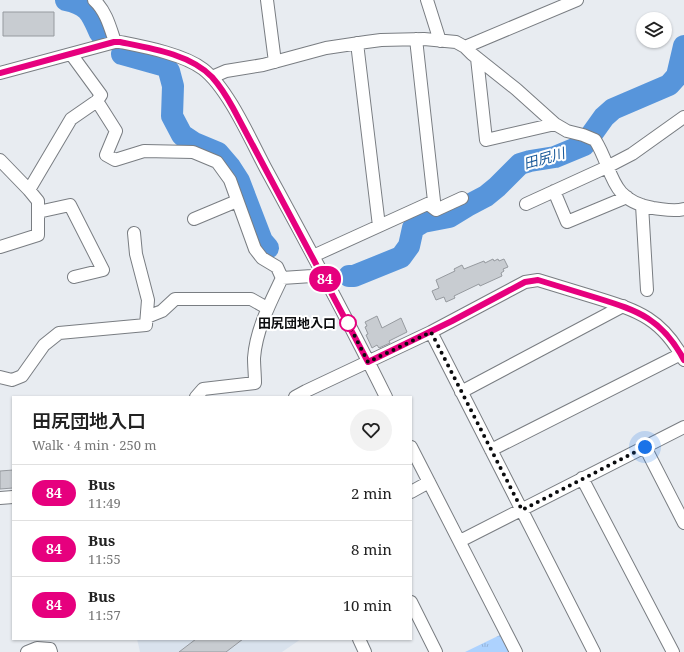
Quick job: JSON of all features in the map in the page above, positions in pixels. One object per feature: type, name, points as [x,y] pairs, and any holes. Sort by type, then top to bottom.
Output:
[{"type":"street","points":[[94,0],[100,5],[106,15],[114,42]]},
{"type":"street","points":[[267,0],[275,62]]},
{"type":"street","points":[[427,0],[440,41]]},
{"type":"street","points":[[465,47],[577,0]]},
{"type":"street","points":[[212,77],[226,70],[275,62],[326,48],[357,43],[381,40],[416,39],[456,42],[465,47],[516,89],[555,124],[567,131],[591,138],[620,191],[627,197],[642,205],[672,211],[684,209]]},
{"type":"street","points":[[313,256],[434,202],[416,39]]},
{"type":"street","points":[[0,73],[114,42],[123,42],[178,56],[198,66],[212,77],[233,108],[313,256],[385,396]]},
{"type":"street","points":[[357,43],[379,226]]},
{"type":"street","points":[[29,190],[71,118],[96,101],[101,95],[71,54]]},
{"type":"street","points":[[477,58],[486,140],[555,124]]},
{"type":"street","points":[[96,101],[116,131],[106,155],[115,160],[144,151],[193,152],[217,162],[230,180],[255,249],[262,258],[277,267],[282,278]]},
{"type":"street","points":[[526,204],[632,154],[684,117]]},
{"type":"street","points":[[0,160],[38,201],[38,235],[0,247]]},
{"type":"street","points":[[554,191],[567,222],[627,197]]},
{"type":"street","points":[[428,204],[436,210],[462,198]]},
{"type":"street","points":[[194,219],[237,201]]},
{"type":"street","points":[[38,212],[70,205],[103,270],[74,277]]},
{"type":"street","points":[[642,205],[647,290]]},
{"type":"street","points":[[0,377],[12,380],[22,376],[44,345],[59,332],[146,325],[148,300],[136,254],[134,233]]},
{"type":"street","points":[[282,278],[312,276],[321,272]]},
{"type":"street","points":[[197,396],[203,389],[255,383],[254,357],[259,333],[267,308],[282,278]]},
{"type":"street","points":[[297,396],[306,390],[431,332],[525,282],[533,280],[538,280],[623,306],[640,313],[669,335],[682,357],[491,450]]},
{"type":"street","points":[[147,317],[162,311],[175,299],[251,299],[267,308]]},
{"type":"street","points":[[461,392],[623,306]]},
{"type":"street","points":[[431,332],[594,652]]},
{"type":"street","points":[[460,541],[582,478],[684,428]]},
{"type":"street","points":[[645,447],[684,523]]},
{"type":"street","points":[[412,449],[516,652]]},
{"type":"street","points":[[582,478],[673,652]]},
{"type":"street","points":[[412,491],[429,482]]},
{"type":"street","points":[[0,498],[12,497]]},
{"type":"street","points":[[412,604],[436,652]]},
{"type":"street","points":[[359,640],[365,652]]},
{"type":"street","points":[[27,652],[37,648],[50,649],[51,652]]},
{"type":"shaded area","points":[[137,640],[300,640],[282,652],[140,652]]},
{"type":"green space","points":[[500,635],[509,652],[465,652]]},
{"type":"building","points":[[3,12],[54,12],[54,36],[3,36]]},
{"type":"building","points":[[493,259],[494,261],[498,259],[499,261],[504,259],[508,267],[503,269],[504,271],[501,273],[502,276],[480,286],[479,284],[454,296],[455,298],[446,302],[444,297],[436,300],[432,291],[439,288],[436,280],[455,271],[454,269],[462,265],[464,269]]},
{"type":"building","points":[[377,316],[382,328],[401,318],[407,332],[389,341],[390,343],[379,348],[377,345],[372,348],[366,335],[368,334],[365,327],[367,326],[365,322]]},
{"type":"building","points":[[12,470],[12,488],[0,489],[0,471]]},
{"type":"building","points":[[195,640],[242,640],[226,652],[179,652]]},
{"type":"waterway","name":"田尻川","points":[[66,0],[80,4],[84,7],[91,15],[100,33]]},
{"type":"waterway","name":"田尻川","points":[[349,276],[354,276],[401,257],[409,246],[413,228],[423,222],[449,217],[486,196],[520,164],[555,157],[584,145],[604,117],[613,109],[669,85],[677,76],[684,46]]},
{"type":"waterway","name":"田尻川","points":[[122,54],[165,66],[169,71],[173,86],[172,116],[182,135],[194,143],[218,153],[230,167],[239,181],[262,241],[268,248]]},
{"type":"bus line","name":"84","points":[[0,73],[114,42],[120,42],[178,56],[203,69],[212,77],[233,108],[368,362],[431,332],[525,282],[533,280],[538,280],[623,306],[640,313],[650,319],[669,335],[684,360]]},
{"type":"place","name":"田尻団地入口","points":[[348,323]]},
{"type":"route","points":[[348,323],[368,362],[431,332],[522,510],[645,447]]}]
